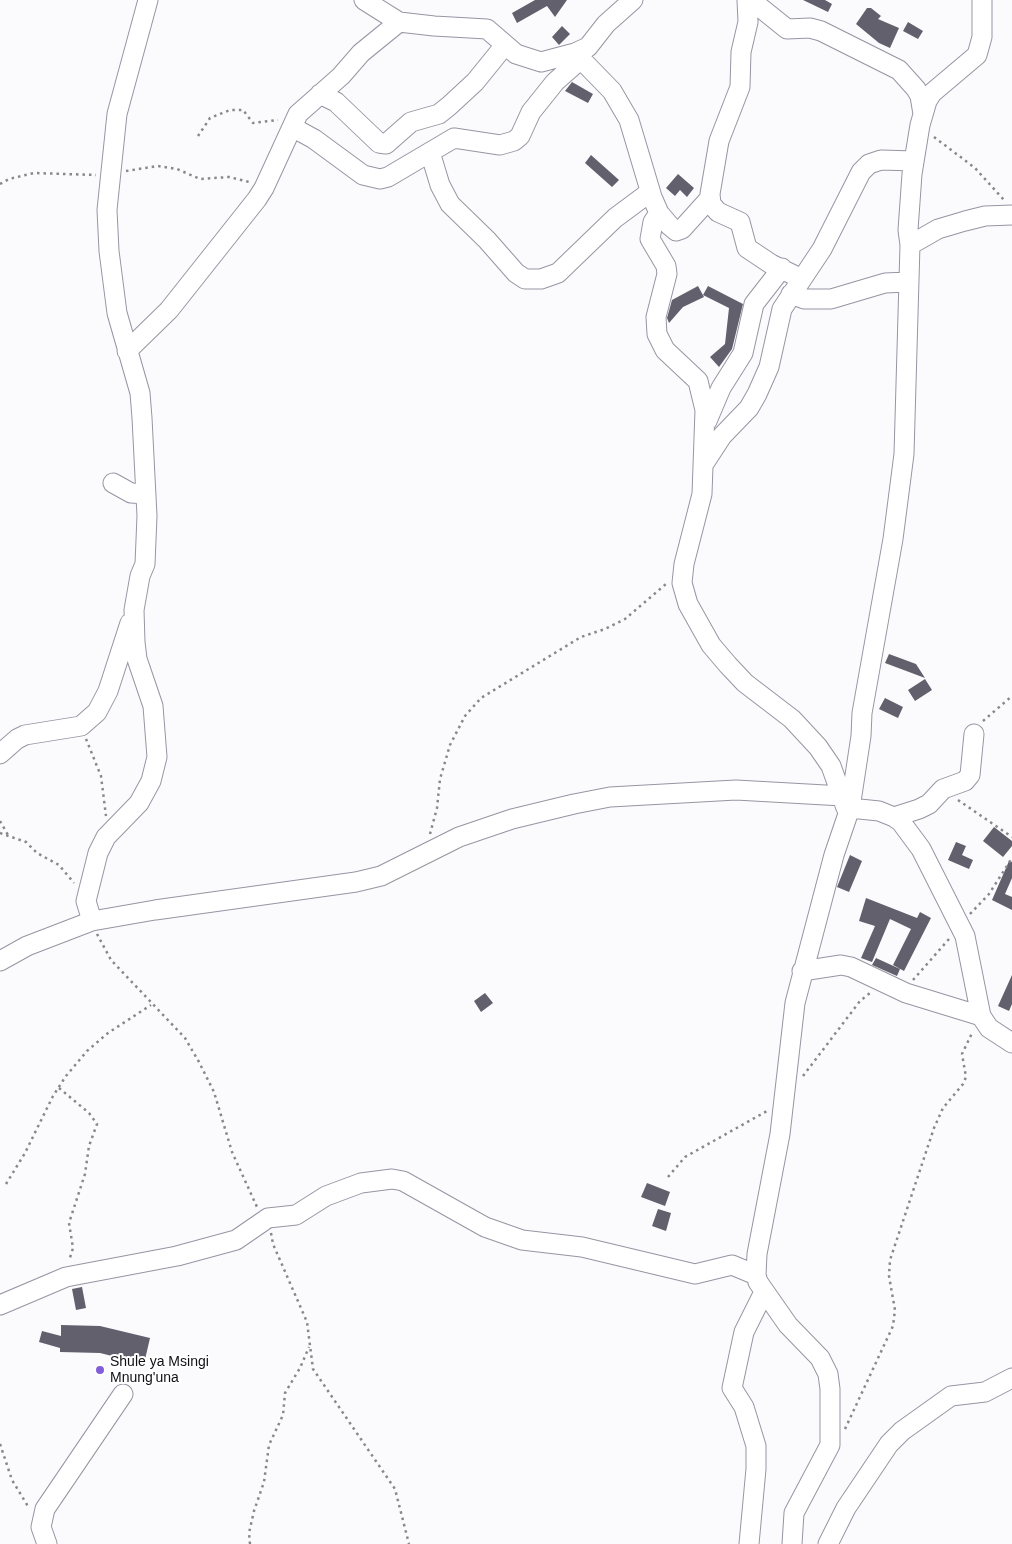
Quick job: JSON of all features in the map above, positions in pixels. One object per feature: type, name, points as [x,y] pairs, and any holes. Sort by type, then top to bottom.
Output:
[{"type":"street","points":[[0,754],[17,739],[25,735],[80,726],[96,712],[108,691],[134,610],[140,576],[145,564],[146,494],[140,393],[120,330],[109,250],[108,210],[119,106],[148,0]]},
{"type":"street","points":[[364,0],[399,22],[434,26],[487,28],[505,45],[525,59],[541,62],[578,56]]},
{"type":"street","points":[[292,127],[314,139],[357,171],[372,178],[388,177],[458,137],[500,145],[514,141],[520,136],[531,112],[555,82],[588,47],[606,24],[633,0]]},
{"type":"street","points":[[749,0],[787,29],[821,30],[899,70],[916,88],[920,96],[922,119]]},
{"type":"street","points":[[749,0],[748,22],[741,52],[740,87],[722,129],[710,198],[714,209],[740,222],[747,248],[782,268],[797,286],[804,299],[822,299],[884,283],[908,282]]},
{"type":"street","points":[[792,1544],[794,1513],[830,1444],[830,1389],[828,1374],[820,1358],[788,1325],[764,1292],[756,1275],[764,1209],[780,1134],[795,1003],[847,806],[861,736],[862,713],[893,539],[904,454],[910,245],[908,230],[914,161],[927,101],[932,94],[961,71],[977,55],[982,36],[982,0]]},
{"type":"street","points":[[128,351],[169,310],[264,188],[298,114],[341,76],[361,54],[399,22]]},
{"type":"street","points":[[320,94],[336,102],[379,143],[386,144],[418,118],[439,114],[449,106],[475,82],[505,45]]},
{"type":"street","points":[[578,56],[612,91],[629,120],[650,192],[659,213],[674,230],[680,230],[710,198]]},
{"type":"street","points":[[430,152],[440,185],[450,204],[488,240],[516,273],[525,279],[541,279],[558,273],[615,218],[650,192]]},
{"type":"street","points":[[703,465],[722,436],[749,408],[757,394],[769,367],[782,309],[822,249],[861,172],[869,164],[881,160],[914,161]]},
{"type":"street","points":[[910,245],[938,229],[1009,208]]},
{"type":"street","points":[[659,213],[653,222],[650,239],[666,266],[668,274],[656,317],[657,334],[666,350],[698,381],[705,410],[702,494],[684,564],[682,583],[688,604],[711,645],[745,683],[805,731],[831,766],[847,806]]},
{"type":"street","points":[[704,429],[721,388],[743,353],[754,304],[782,268]]},
{"type":"street","points":[[113,483],[131,493],[146,494]]},
{"type":"street","points":[[92,921],[86,901],[98,853],[106,837],[139,802],[151,781],[158,757],[153,706],[137,658],[134,610]]},
{"type":"street","points":[[894,817],[929,804],[943,789],[965,780],[970,775],[974,734]]},
{"type":"street","points":[[0,961],[27,946],[92,921],[155,910],[356,882],[381,876],[459,837],[512,818],[610,797],[736,790],[879,811],[901,822],[921,849],[965,936],[981,1016],[989,1028],[1012,1043]]},
{"type":"street","points":[[802,971],[841,965],[864,971],[906,993],[927,1001],[981,1016]]},
{"type":"street","points":[[0,1305],[61,1279],[85,1272],[177,1256],[236,1240],[268,1218],[296,1215],[326,1196],[361,1183],[392,1179],[404,1181],[485,1227],[522,1240],[582,1247],[695,1274],[732,1265],[756,1275]]},
{"type":"street","points":[[749,1544],[756,1468],[756,1446],[744,1407],[732,1388],[744,1332],[764,1292]]},
{"type":"street","points":[[828,1544],[846,1508],[889,1444],[902,1431],[951,1396],[985,1392],[1012,1378]]},
{"type":"street","points":[[44,1535],[45,1509],[55,1491],[123,1394]]},
{"type":"path","points":[[198,136],[210,118],[230,110],[243,110],[253,123],[283,120],[292,127]]},
{"type":"path","points":[[922,119],[975,168],[1009,208]]},
{"type":"path","points":[[0,184],[20,176],[47,172],[98,175],[111,169],[158,166],[178,169],[200,179],[242,179],[264,188]]},
{"type":"path","points":[[420,856],[433,824],[440,779],[450,745],[465,716],[481,698],[582,637],[605,629],[625,619],[661,589],[684,564]]},
{"type":"path","points":[[974,734],[984,720],[1012,696]]},
{"type":"path","points":[[80,726],[101,776],[107,827],[106,837]]},
{"type":"path","points":[[943,789],[1012,837]]},
{"type":"path","points":[[0,822],[8,835]]},
{"type":"path","points":[[0,833],[26,842],[37,853],[58,865],[68,874],[86,901]]},
{"type":"path","points":[[911,982],[989,894],[1012,858]]},
{"type":"path","points":[[92,921],[100,944],[111,960],[151,1005],[185,1038],[199,1062],[214,1092],[232,1152],[261,1217],[268,1218],[274,1244],[307,1322],[309,1346],[317,1377],[334,1396],[395,1489],[409,1544]]},
{"type":"path","points":[[801,1078],[860,1001],[885,981]]},
{"type":"path","points":[[6,1184],[26,1153],[59,1088],[87,1051],[108,1033],[151,1005]]},
{"type":"path","points":[[843,1431],[892,1326],[895,1310],[889,1276],[890,1260],[934,1128],[943,1108],[966,1078],[963,1049],[981,1016]]},
{"type":"path","points":[[59,1088],[89,1113],[97,1124],[88,1146],[86,1174],[69,1223],[73,1248],[61,1279]]},
{"type":"path","points":[[668,1177],[685,1157],[783,1101]]},
{"type":"path","points":[[250,1544],[254,1511],[264,1482],[270,1445],[283,1416],[285,1393],[300,1368],[309,1346]]},
{"type":"path","points":[[0,1444],[12,1480],[44,1535]]},
{"type":"building","points":[[535,0],[567,0],[555,17],[547,6],[517,23],[512,13]]},
{"type":"building","points":[[803,0],[825,0],[832,4],[828,12]]},
{"type":"building","points":[[867,8],[871,8],[881,16],[878,19],[899,28],[890,48],[879,43],[856,24]]},
{"type":"building","points":[[908,22],[923,31],[918,39],[903,31]]},
{"type":"building","points":[[562,26],[570,34],[559,45],[552,37]]},
{"type":"building","points":[[572,82],[593,94],[588,103],[565,91]]},
{"type":"building","points":[[591,155],[619,180],[612,187],[585,163]]},
{"type":"building","points":[[678,174],[694,188],[687,197],[680,190],[675,196],[666,188]]},
{"type":"building","points":[[698,286],[704,297],[683,307],[669,323],[667,318],[672,300]]},
{"type":"building","points":[[708,286],[743,304],[732,349],[719,367],[710,357],[725,344],[729,308],[703,295]]},
{"type":"building","points":[[889,654],[916,664],[925,678],[885,663]]},
{"type":"building","points":[[925,679],[932,690],[915,701],[908,690]]},
{"type":"building","points":[[885,698],[903,707],[898,718],[879,709]]},
{"type":"building","points":[[994,827],[1012,841],[1012,846],[1003,857],[983,841]]},
{"type":"building","points":[[956,842],[966,846],[962,855],[973,860],[969,869],[948,860]]},
{"type":"building","points":[[850,855],[862,861],[849,892],[837,887]]},
{"type":"building","points":[[1009,861],[1012,862],[1012,878],[1005,894],[1012,897],[1012,910],[992,900]]},
{"type":"building","points":[[866,898],[917,918],[920,912],[931,918],[904,971],[893,965],[911,929],[890,919],[872,962],[861,958],[875,926],[859,921]]},
{"type":"building","points":[[876,958],[900,969],[897,976],[872,965]]},
{"type":"building","points":[[1012,975],[1012,1004],[1009,1011],[998,1006]]},
{"type":"building","points":[[485,993],[493,1003],[481,1012],[474,1001]]},
{"type":"building","points":[[647,1183],[670,1192],[665,1206],[641,1197]]},
{"type":"building","points":[[658,1209],[671,1213],[666,1231],[652,1226]]},
{"type":"building","points":[[82,1287],[86,1308],[76,1310],[72,1289]]},
{"type":"building","points":[[61,1325],[100,1326],[150,1338],[144,1364],[100,1353],[60,1352],[60,1348],[39,1342],[42,1331],[61,1336]]},
{"type":"place","name":"Shule ya Msingi Mnung'una","points":[[100,1370]]}]
